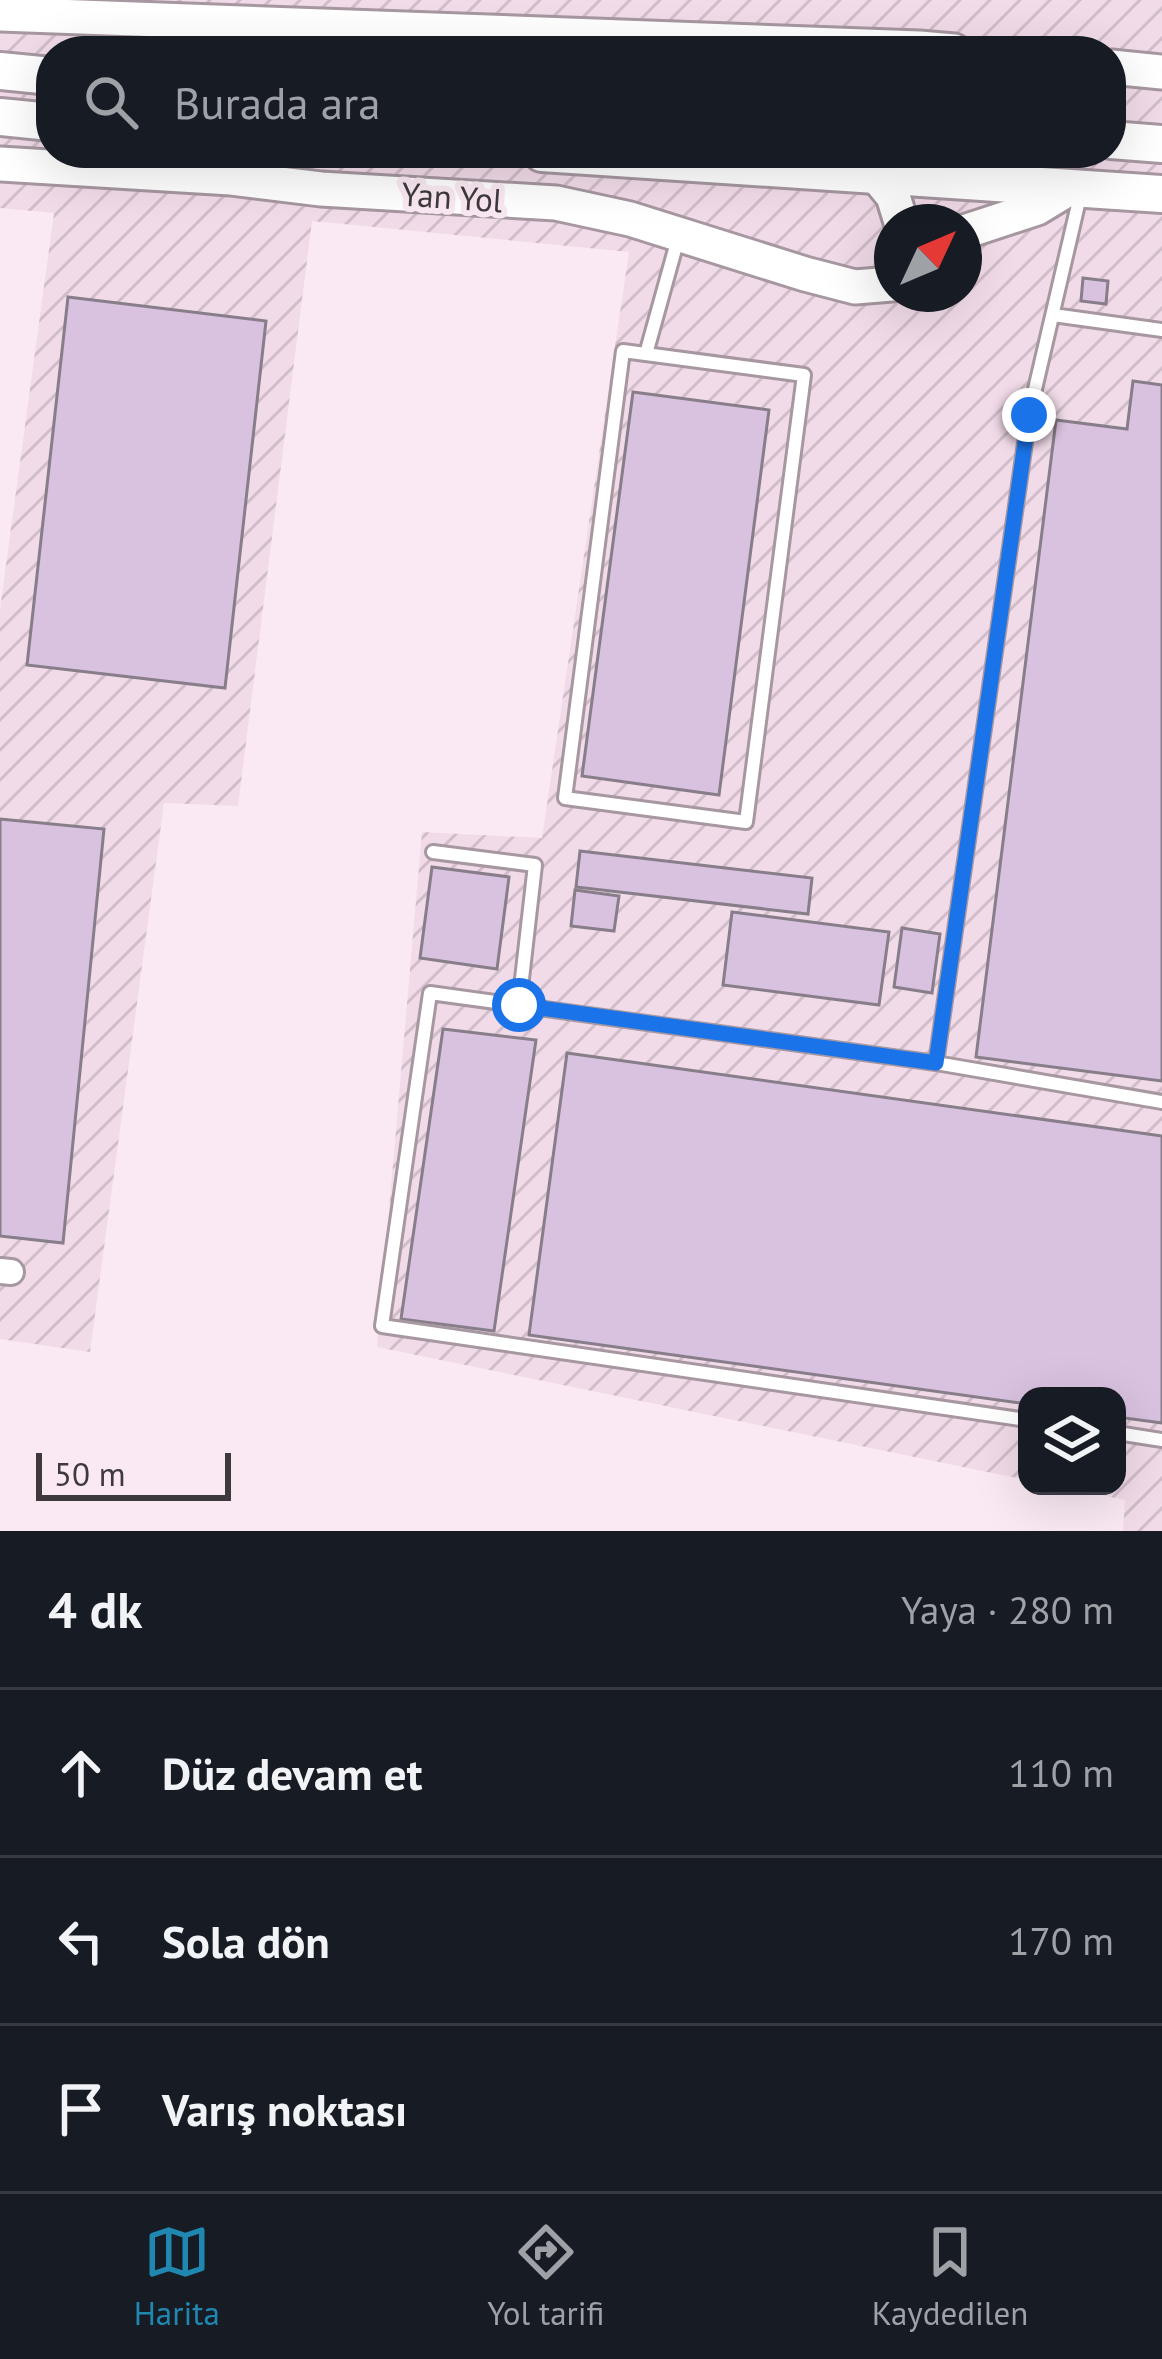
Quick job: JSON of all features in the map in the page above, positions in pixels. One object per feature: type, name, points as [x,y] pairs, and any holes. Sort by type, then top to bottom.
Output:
[{"type":"main road","points":[[0,14],[567,36]]},
{"type":"main road","points":[[1126,68],[1162,72]]},
{"type":"main road","points":[[0,71],[36,75]]},
{"type":"main road","points":[[0,117],[36,121]]},
{"type":"main road","points":[[1126,141],[1162,144]]},
{"type":"main road","name":"Yan Yol","points":[[0,164],[36,166]]},
{"type":"main road","name":"Yan Yol","points":[[66,168],[556,203],[630,219],[855,287],[874,285]]},
{"type":"main road","points":[[780,168],[1162,194]]},
{"type":"main road","points":[[875,174],[895,204]]},
{"type":"main road","points":[[982,226],[1037,208],[1076,188]]},
{"type":"main road","points":[[855,287],[874,274]]},
{"type":"lane","points":[[936,1063],[1029,415],[1076,188]]},
{"type":"lane","points":[[646,354],[679,234]]},
{"type":"lane","points":[[1053,315],[1162,330]]},
{"type":"lane","points":[[623,351],[646,354],[804,375],[746,822],[565,798],[623,351]]},
{"type":"lane","points":[[433,851],[535,865],[519,1005]]},
{"type":"lane","points":[[1018,1419],[382,1326],[430,993],[936,1063],[1162,1102]]},
{"type":"lane","points":[[1126,1434],[1162,1440]]},
{"type":"shaded area","points":[[0,0],[1162,0],[1162,1531],[1123,1531],[1125,1500],[1101,1495],[1126,1495],[1126,1387],[1018,1387],[1018,1478],[377,1347],[422,832],[542,838],[629,252],[312,221],[238,806],[164,803],[90,1352],[0,1339],[0,609],[54,213],[0,208]]},
{"type":"building","points":[[1083,278],[1108,281],[1106,304],[1081,301]]},
{"type":"building","points":[[68,297],[266,321],[225,688],[27,665]]},
{"type":"building","points":[[1133,381],[1162,385],[1162,1081],[976,1057],[1056,420],[1127,429]]},
{"type":"building","points":[[633,392],[769,410],[719,795],[582,776]]},
{"type":"building","points":[[0,819],[104,829],[63,1243],[0,1236]]},
{"type":"building","points":[[580,851],[812,878],[808,914],[576,887]]},
{"type":"building","points":[[432,867],[509,877],[497,969],[420,958]]},
{"type":"building","points":[[575,890],[619,896],[614,931],[571,926]]},
{"type":"building","points":[[732,912],[889,932],[879,1005],[723,985]]},
{"type":"building","points":[[902,928],[940,934],[932,993],[894,987]]},
{"type":"building","points":[[443,1029],[536,1040],[494,1331],[401,1319]]},
{"type":"building","points":[[567,1053],[1162,1136],[1162,1423],[1126,1418],[1126,1387],[1018,1387],[1018,1403],[529,1335]]},
{"type":"route","points":[[519,1005],[936,1063],[1029,415]]}]
